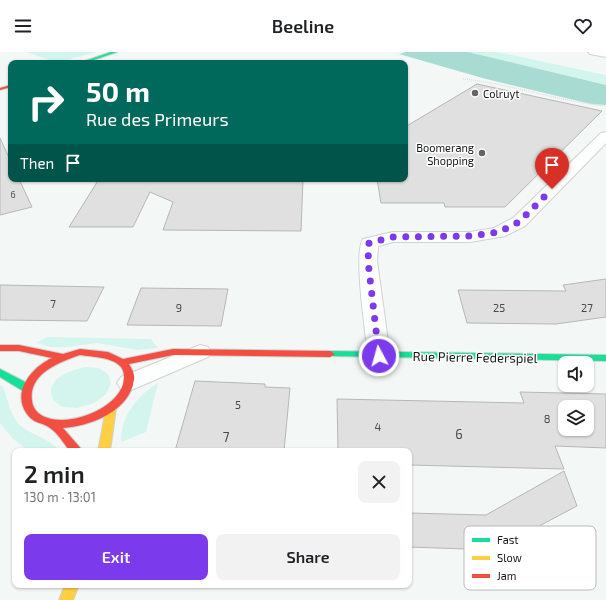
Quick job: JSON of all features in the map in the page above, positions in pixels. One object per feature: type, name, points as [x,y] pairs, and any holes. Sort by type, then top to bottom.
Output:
[{"type":"street","points":[[90,60],[115,52]]},
{"type":"street","points":[[593,52],[606,54]]},
{"type":"street","points":[[379,356],[368,261],[369,243],[393,237],[470,236],[499,232],[519,222],[606,136]]},
{"type":"street","points":[[0,348],[19,348],[63,357]]},
{"type":"street","points":[[80,352],[98,352],[113,355],[127,373],[123,396],[111,409],[93,419],[73,424],[53,424],[38,419],[29,411],[25,400],[27,388],[39,372],[47,365],[63,357],[80,352]]},
{"type":"street","name":"Rue Pierre Federspiel","points":[[127,373],[200,352],[379,356],[606,358]]},
{"type":"street","points":[[0,372],[27,388]]},
{"type":"street","points":[[104,448],[111,409]]},
{"type":"street","points":[[53,424],[74,448]]},
{"type":"street","points":[[66,600],[71,588]]},
{"type":"path","points":[[463,80],[484,81],[588,104],[606,106]]},
{"type":"green space","points":[[27,52],[96,52],[68,60],[49,60]]},
{"type":"green space","points":[[406,52],[468,52],[606,85],[606,105],[591,104],[486,79],[399,54]]},
{"type":"green space","points":[[468,52],[497,52],[606,75],[606,85]]},
{"type":"green space","points":[[47,337],[151,339],[158,348],[137,350],[97,343],[68,347],[51,347],[36,343]]},
{"type":"green space","points":[[85,367],[99,368],[108,374],[111,383],[106,394],[94,403],[77,408],[62,407],[53,400],[51,390],[55,380],[64,374]]},
{"type":"green space","points":[[158,383],[146,432],[121,442],[121,433],[127,416],[137,400]]},
{"type":"green space","points":[[0,385],[3,387],[12,414],[17,422],[27,430],[57,448],[25,448],[12,438],[0,423]]},
{"type":"building","points":[[477,84],[602,111],[505,207],[445,207],[444,203],[381,203],[378,182],[408,182],[408,125]]},
{"type":"building","points":[[0,138],[8,155],[8,182],[20,182],[32,207],[0,215]]},
{"type":"building","points":[[97,182],[303,182],[301,231],[163,230],[173,202],[150,192],[133,227],[69,227]]},
{"type":"building","points":[[606,279],[606,317],[556,324],[467,323],[458,290],[566,291],[563,285]]},
{"type":"building","points":[[0,285],[104,287],[87,321],[0,320]]},
{"type":"building","points":[[141,288],[228,289],[221,326],[127,325]]},
{"type":"building","points":[[195,381],[265,384],[265,387],[290,388],[284,448],[176,448]]},
{"type":"building","points":[[520,392],[606,394],[606,448],[555,446],[564,469],[412,465],[412,448],[338,448],[337,399],[524,403]]},
{"type":"building","points":[[564,471],[577,506],[539,526],[464,526],[464,549],[412,547],[412,513],[486,515]]},
{"type":"traffic: fast","points":[[90,60],[115,52]]},
{"type":"traffic: fast","points":[[330,354],[606,358]]},
{"type":"traffic: fast","points":[[0,372],[27,388]]},
{"type":"traffic: slow","points":[[104,448],[111,409]]},
{"type":"traffic: slow","points":[[66,600],[71,588]]},
{"type":"traffic: jam","points":[[0,89],[8,87]]},
{"type":"traffic: jam","points":[[0,348],[19,348],[63,357]]},
{"type":"traffic: jam","points":[[80,352],[108,356],[124,364],[130,377],[126,390],[115,404],[98,415],[78,422],[55,424],[36,418],[27,404],[26,396],[32,379],[48,364],[80,352]]},
{"type":"traffic: jam","points":[[124,362],[173,352],[330,354]]},
{"type":"traffic: jam","points":[[53,424],[74,448]]},
{"type":"place","name":"Colruyt","points":[[475,93]]},
{"type":"place","name":"Boomerang Shopping","points":[[482,153]]},
{"type":"route","points":[[379,356],[368,261],[369,243],[393,237],[470,236],[499,232],[519,222],[552,189]]}]
